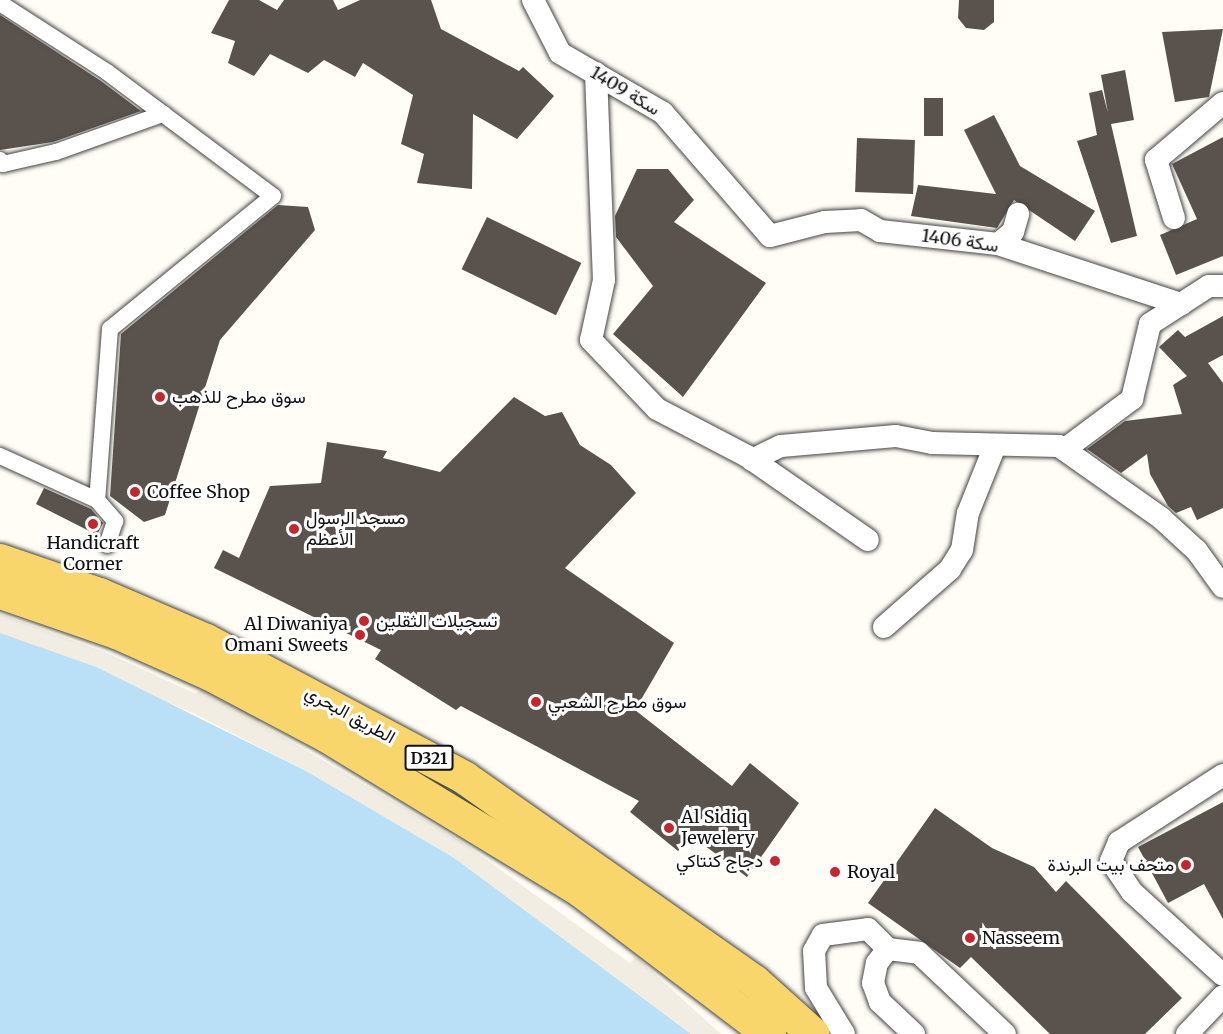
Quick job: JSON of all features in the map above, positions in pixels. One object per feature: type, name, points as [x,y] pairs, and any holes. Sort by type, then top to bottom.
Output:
[{"type":"main road","name":"الطريق البحري","points":[[0,560],[99,594],[206,640],[465,778],[736,967],[813,1034]]},
{"type":"main road","name":"الطريق البحري","points":[[0,592],[147,646],[327,736],[580,890],[769,1034]]},
{"type":"street","name":"1409 سكة","points":[[534,0],[560,53],[663,113],[770,236]]},
{"type":"street","points":[[0,3],[163,114],[273,196],[110,330],[97,500]]},
{"type":"street","points":[[596,73],[604,280],[591,340],[657,409],[752,460],[868,540]]},
{"type":"street","points":[[1174,218],[1156,160],[1223,103]]},
{"type":"street","points":[[0,159],[3,164],[56,152],[163,114]]},
{"type":"street","points":[[998,244],[1012,232],[1018,214]]},
{"type":"street","name":"1406 سكة","points":[[770,236],[825,222],[861,220],[880,231],[998,244],[1182,304]]},
{"type":"street","points":[[1065,449],[1132,399],[1150,324],[1209,286],[1223,286]]},
{"type":"street","points":[[752,460],[781,446],[872,437],[1065,449],[1213,556],[1223,587]]},
{"type":"street","points":[[884,627],[950,569],[962,550],[968,513],[995,446]]},
{"type":"street","points":[[0,456],[97,500],[115,521],[107,545]]},
{"type":"street","points":[[1223,775],[1119,842],[1111,861],[1132,892],[1223,975]]},
{"type":"street","points":[[844,1034],[816,988],[814,951],[822,935],[867,929],[888,949],[920,953],[1005,1034]]},
{"type":"street","points":[[888,949],[877,963],[873,983],[880,1002],[914,1034]]},
{"type":"street","points":[[1187,1034],[1223,996]]},
{"type":"shaded area","points":[[0,614],[107,653],[196,694],[205,685],[261,714],[259,723],[459,840],[630,963],[636,957],[721,1034],[691,1034],[454,859],[306,771],[193,713],[0,633]]},
{"type":"water","points":[[0,633],[96,667],[306,771],[454,858],[691,1034],[0,1034]]},
{"type":"building","points":[[229,0],[259,0],[277,10],[284,0],[333,0],[338,10],[360,0],[431,0],[441,29],[519,71],[523,67],[554,96],[517,139],[473,114],[472,189],[417,183],[424,154],[401,144],[413,95],[363,63],[355,77],[324,60],[308,73],[270,54],[254,76],[228,63],[235,41],[211,33]]},
{"type":"building","points":[[959,0],[994,0],[994,22],[984,30],[966,28],[958,18]]},
{"type":"building","points":[[0,15],[101,81],[141,111],[53,142],[0,150]]},
{"type":"building","points":[[1223,29],[1209,97],[1175,102],[1162,32]]},
{"type":"building","points":[[1125,70],[1134,120],[1111,124],[1137,236],[1111,243],[1077,141],[1097,135],[1089,93],[1102,90],[1108,113],[1101,75]]},
{"type":"building","points":[[924,98],[943,98],[943,136],[924,136]]},
{"type":"building","points":[[994,115],[1020,166],[1095,211],[1075,241],[1014,200],[997,228],[911,216],[918,185],[996,194],[964,130]]},
{"type":"building","points":[[1223,137],[1223,256],[1176,275],[1160,235],[1197,219],[1172,164]]},
{"type":"building","points":[[857,138],[915,140],[913,194],[855,192]]},
{"type":"building","points":[[637,169],[668,169],[694,200],[674,222],[766,283],[683,397],[613,334],[653,286],[616,237],[615,216]]},
{"type":"building","name":"سوق مطرح للذهب","points":[[278,205],[308,207],[315,230],[220,340],[165,515],[144,522],[110,496],[121,334]]},
{"type":"building","points":[[487,217],[581,263],[556,315],[462,269]]},
{"type":"building","points":[[1223,316],[1223,355],[1208,363],[1223,383],[1223,508],[1197,520],[1191,507],[1176,513],[1168,506],[1150,474],[1147,454],[1121,473],[1087,449],[1125,421],[1182,414],[1173,385],[1187,376],[1159,347],[1178,330],[1185,337]]},
{"type":"building","points":[[514,397],[545,416],[562,412],[580,445],[611,465],[636,493],[565,568],[674,643],[635,710],[732,786],[750,763],[799,803],[747,877],[693,837],[678,851],[630,812],[639,801],[461,706],[456,710],[375,659],[381,650],[214,568],[223,550],[239,558],[270,486],[321,483],[327,442],[387,451],[383,458],[440,472]]},
{"type":"building","points":[[44,488],[91,509],[103,523],[97,535],[36,504]]},
{"type":"building","name":"متحف بيت البرندة","points":[[1223,802],[1223,919],[1204,884],[1168,903],[1138,847]]},
{"type":"building","points":[[935,808],[992,848],[1034,867],[1056,892],[1066,881],[1182,998],[1145,1034],[1050,1034],[971,957],[960,968],[868,903]]},
{"type":"place","name":"سوق مطرح للذهب","points":[[160,397]]},
{"type":"place","name":"Coffee Shop","points":[[135,492]]},
{"type":"place","name":"Handicraft Corner","points":[[93,524]]},
{"type":"place","name":"مسجد الرسول الأعظم","points":[[294,529]]},
{"type":"place","name":"تسجيلات الثقلين","points":[[364,621]]},
{"type":"place","name":"Al Diwaniya Omani Sweets","points":[[360,635]]},
{"type":"place","name":"سوق مطرح الشعبي","points":[[536,702]]},
{"type":"place","name":"Al Sidiq Jewelery","points":[[669,828]]},
{"type":"place","name":"دجاج كنتاكي","points":[[775,861]]},
{"type":"place","name":"متحف بيت البرندة","points":[[1186,865]]},
{"type":"place","name":"Royal","points":[[835,872]]},
{"type":"place","name":"Nasseem","points":[[970,938]]}]
